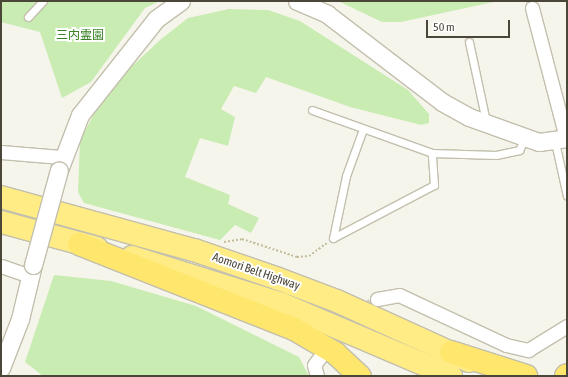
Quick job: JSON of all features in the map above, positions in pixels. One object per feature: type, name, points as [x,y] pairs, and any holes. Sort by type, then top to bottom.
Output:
[{"type":"highway","name":"Aomori Belt Highway","points":[[1,197],[194,250],[276,278],[452,352],[501,376]]},
{"type":"highway","name":"Aomori Belt Highway","points":[[1,222],[79,244],[169,266],[282,304],[451,376]]},
{"type":"highway","points":[[79,244],[294,329],[335,353],[360,376]]},
{"type":"highway","points":[[452,352],[526,376]]},
{"type":"street","points":[[1,368],[20,319],[60,164],[80,115],[164,5],[181,1]]},
{"type":"street","points":[[297,1],[327,14],[442,102],[487,124],[525,138],[563,139],[532,8]]},
{"type":"street","points":[[1,152],[60,164]]},
{"type":"street","points":[[1,266],[32,270]]},
{"type":"street","points":[[377,299],[400,295],[506,344],[528,350],[567,326]]},
{"type":"street","points":[[317,376],[314,365],[320,357]]},
{"type":"lane","points":[[28,17],[44,1]]},
{"type":"lane","points":[[468,42],[487,124]]},
{"type":"lane","points":[[312,110],[432,153],[496,155],[519,150],[525,138]]},
{"type":"lane","points":[[332,238],[346,176],[363,129]]},
{"type":"lane","points":[[563,139],[567,196]]},
{"type":"lane","points":[[332,238],[434,185],[432,153]]},
{"type":"path","points":[[222,244],[227,240],[242,238],[297,257],[309,256],[332,238]]},
{"type":"green space","name":"三内霊園","points":[[1,1],[160,1],[145,8],[91,82],[62,98],[40,32],[1,22]]},
{"type":"green space","points":[[338,1],[498,1],[401,22],[382,22]]},
{"type":"green space","points":[[229,9],[268,10],[300,21],[408,90],[429,114],[429,123],[421,125],[350,107],[266,77],[256,93],[234,86],[221,109],[235,117],[228,146],[200,138],[185,177],[230,195],[228,204],[259,218],[251,233],[235,225],[220,240],[84,203],[78,192],[80,140],[94,114],[126,72],[160,40],[188,18]]},
{"type":"green space","points":[[54,275],[111,281],[196,306],[299,357],[309,376],[43,376],[25,362]]},
{"type":"tunnel","points":[[324,353],[377,299]]}]
